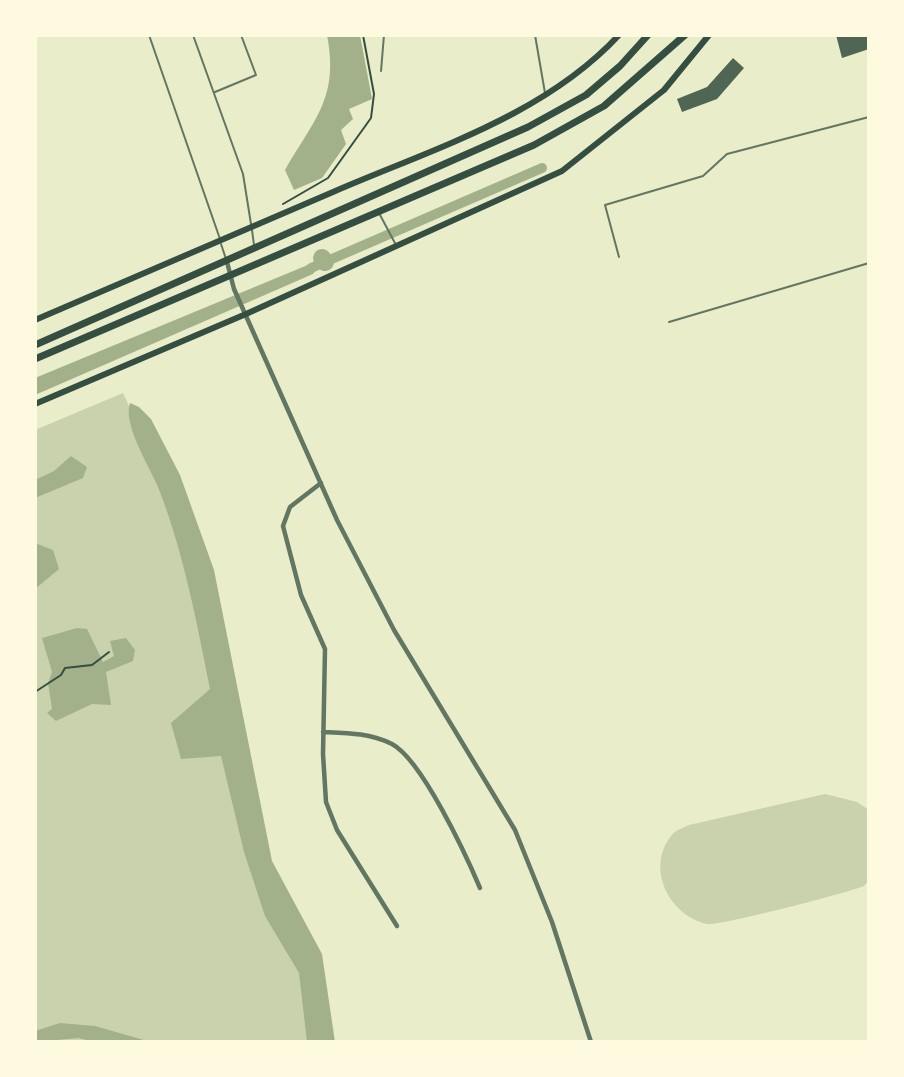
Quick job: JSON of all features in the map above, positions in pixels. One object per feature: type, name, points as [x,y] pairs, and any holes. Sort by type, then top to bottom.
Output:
[{"type":"main road","points":[[35,320],[435,150],[545,96],[569,81],[619,35]]},
{"type":"main road","points":[[35,345],[412,181],[563,108],[586,95],[620,66],[648,35]]},
{"type":"main road","points":[[35,359],[534,145],[604,106],[685,35]]},
{"type":"main road","points":[[35,404],[562,171],[664,90],[709,35]]},
{"type":"street","points":[[228,262],[234,289],[321,483],[394,630],[515,830],[531,863],[591,1042]]},
{"type":"street","points":[[321,483],[290,507],[283,526],[300,595],[325,649],[323,732],[326,802],[337,831],[397,926]]},
{"type":"street","points":[[323,732],[366,734],[396,746],[440,807],[459,839],[480,888]]},
{"type":"lane","points":[[149,35],[228,262]]},
{"type":"lane","points":[[193,35],[243,174],[255,249]]},
{"type":"lane","points":[[214,92],[256,75],[241,35]]},
{"type":"lane","points":[[381,71],[384,35]]},
{"type":"lane","points":[[535,35],[545,96]]},
{"type":"lane","points":[[619,257],[605,205],[703,176],[727,155],[869,117]]},
{"type":"lane","points":[[379,212],[396,245]]},
{"type":"lane","points":[[668,322],[869,263]]},
{"type":"path","points":[[276,209],[328,178],[371,118],[374,94],[363,35]]},
{"type":"path","points":[[35,692],[45,687],[66,667],[92,665],[109,652]]},
{"type":"shaded area","points":[[327,35],[360,35],[372,99],[349,109],[353,119],[341,130],[346,144],[322,178],[294,190],[285,170],[315,121],[327,92],[330,57]]},
{"type":"shaded area","points":[[315,262],[321,264],[313,274],[35,395],[35,378]]},
{"type":"shaded area","points":[[123,393],[202,562],[260,870],[326,1042],[35,1042],[35,430]]},
{"type":"shaded area","points":[[130,403],[139,407],[151,419],[180,475],[214,570],[272,861],[322,954],[335,1042],[307,1042],[299,973],[265,916],[244,852],[221,756],[181,759],[171,723],[210,689],[183,565],[160,492],[130,423]]},
{"type":"shaded area","points":[[71,456],[87,467],[83,478],[35,498],[35,480],[54,471]]},
{"type":"shaded area","points":[[35,543],[53,550],[59,569],[35,589]]},
{"type":"shaded area","points":[[77,628],[87,629],[103,662],[114,656],[110,641],[126,638],[135,650],[133,661],[106,672],[111,705],[92,704],[56,721],[47,713],[52,709],[48,683],[52,672],[42,638]]},
{"type":"shaded area","points":[[825,794],[857,802],[869,810],[869,880],[864,886],[735,920],[707,924],[682,912],[672,901],[665,889],[660,863],[664,849],[674,833],[689,825]]},
{"type":"shaded area","points":[[60,1023],[95,1026],[151,1042],[93,1042],[79,1038],[35,1042],[35,1031]]},
{"type":"building","points":[[836,35],[869,35],[869,49],[842,58]]},
{"type":"building","points":[[733,58],[744,68],[717,99],[682,112],[677,99],[707,87]]},
{"type":"waterway","points":[[311,268],[542,168]]},
{"type":"waterway","points":[[322,258],[325,262]]}]
